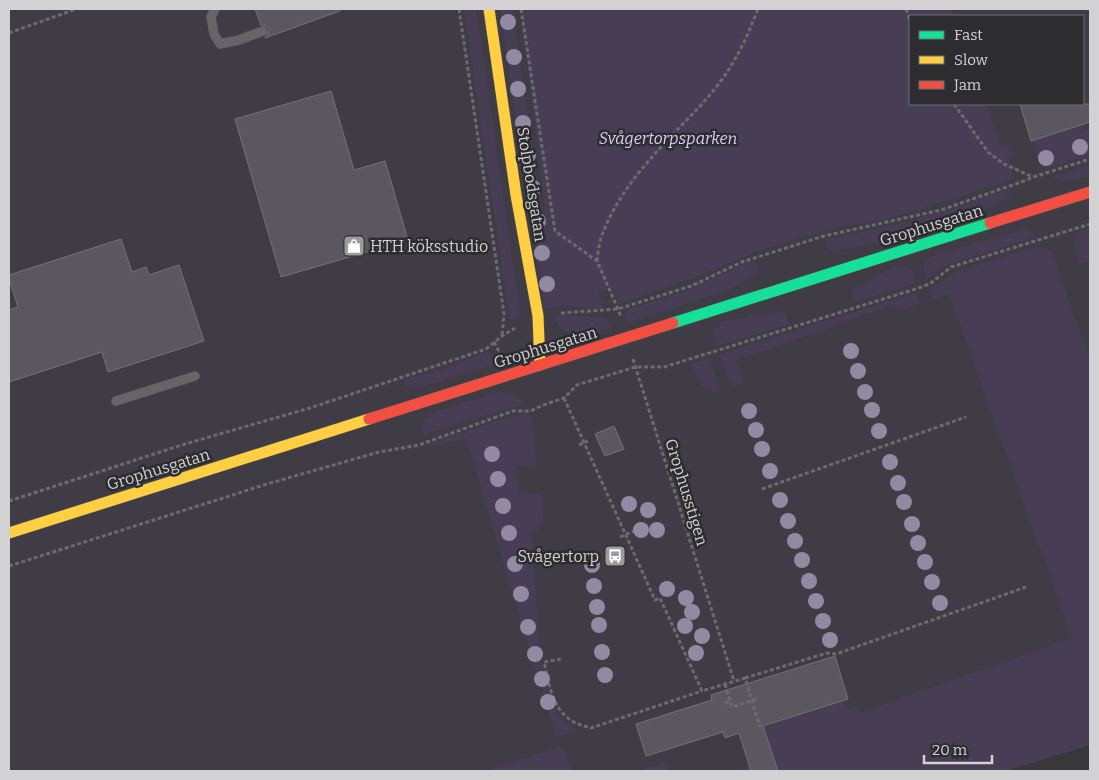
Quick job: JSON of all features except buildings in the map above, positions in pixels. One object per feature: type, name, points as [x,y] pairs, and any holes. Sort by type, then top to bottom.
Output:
[{"type":"street","name":"Stolpbodsgatan","points":[[489,9],[516,195],[538,316],[540,365]]},
{"type":"street","name":"Grophusgatan","points":[[9,533],[1090,192]]},
{"type":"lane","points":[[215,9],[211,17],[214,34],[220,44],[240,40],[263,32]]},
{"type":"lane","points":[[116,401],[195,376]]},
{"type":"path","points":[[9,33],[76,9]]},
{"type":"path","points":[[459,9],[504,314],[502,336]]},
{"type":"path","points":[[521,9],[556,230],[597,262],[601,237],[624,192],[654,154],[703,104],[718,85],[734,62],[748,35],[758,9]]},
{"type":"path","points":[[955,105],[988,152],[1004,164],[1033,177]]},
{"type":"path","points":[[9,566],[267,484],[380,452],[419,445],[513,411],[530,411],[564,398],[577,385],[635,367],[664,367],[922,287],[931,283],[951,267],[1090,224]]},
{"type":"path","name":"Grophusstigen","points":[[597,262],[618,308],[734,681]]},
{"type":"path","points":[[564,398],[586,442],[655,600],[660,598],[702,691]]},
{"type":"path","points":[[762,489],[966,417]]},
{"type":"path","points":[[579,445],[586,442]]},
{"type":"path","points":[[620,537],[636,530]]},
{"type":"path","points":[[561,659],[544,662],[554,699],[559,710],[566,717],[591,728],[734,681],[827,653],[836,654],[1026,587]]},
{"type":"path","points":[[745,678],[760,727]]},
{"type":"path","points":[[725,684],[732,707],[757,699]]},
{"type":"path","points":[[725,703],[730,701]]},
{"type":"shaded area","name":"Svågertorp","points":[[9,9],[1090,9],[1090,696],[870,771],[9,771]]},
{"type":"green space","points":[[464,9],[476,9],[521,318],[510,321]]},
{"type":"green space","name":"Svågertorpsparken","points":[[500,9],[512,9],[539,191],[547,224],[521,9],[952,9],[955,15],[909,15],[909,105],[986,105],[1001,146],[1010,146],[1013,154],[1009,163],[1014,179],[924,208],[876,221],[837,227],[758,251],[696,277],[620,304],[613,288],[599,292],[603,308],[564,306],[545,308]]},
{"type":"green space","points":[[1084,124],[1086,130],[1090,129],[1090,155],[1046,169],[1039,161],[1033,140]]},
{"type":"green space","points":[[1090,164],[1090,176],[1067,181],[1053,176]]},
{"type":"green space","points":[[1013,188],[1007,197],[997,205],[880,243],[829,251],[825,240],[906,222]]},
{"type":"green space","points":[[1090,229],[1090,261],[1080,264],[1074,238],[1078,232]]},
{"type":"green space","points":[[1026,230],[1035,233],[1036,237],[943,266],[927,279],[924,271],[925,264],[928,259],[936,254]]},
{"type":"green space","points":[[1040,247],[1052,250],[1090,360],[1090,745],[1006,771],[735,771],[773,759],[764,727],[844,701],[847,709],[856,706],[859,713],[1072,638],[949,294],[934,299],[931,288],[955,272],[1024,250]]},
{"type":"green space","points":[[755,261],[759,273],[726,291],[627,323],[625,319],[626,312],[629,309],[682,292]]},
{"type":"green space","points":[[900,266],[911,271],[916,283],[856,302],[852,290],[887,270]]},
{"type":"green space","points":[[916,293],[920,303],[897,311],[896,307],[890,306],[769,349],[735,359],[743,383],[731,387],[720,354]]},
{"type":"green space","points":[[785,311],[789,324],[717,346],[713,335],[714,330],[722,322]]},
{"type":"green space","points":[[552,315],[606,317],[610,328],[585,335],[577,335],[564,330]]},
{"type":"green space","points":[[486,352],[492,354],[497,364],[420,387],[405,385],[404,380],[446,368]]},
{"type":"green space","points":[[710,358],[720,390],[709,390],[701,384],[692,364]]},
{"type":"green space","points":[[504,392],[518,397],[523,404],[423,435],[421,427],[429,414]]},
{"type":"green space","points":[[522,414],[531,416],[537,465],[516,467],[519,495],[541,493],[544,516],[537,531],[531,531],[541,661],[547,690],[554,707],[559,716],[568,725],[578,730],[556,737],[466,438],[434,446],[428,444]]},
{"type":"green space","points":[[563,746],[571,771],[483,771]]},
{"type":"green space","points":[[666,762],[669,771],[638,771]]},
{"type":"traffic: fast","points":[[673,323],[990,223]]},
{"type":"traffic: slow","points":[[489,9],[516,195],[538,316],[540,365]]},
{"type":"traffic: slow","points":[[9,533],[369,419]]},
{"type":"traffic: jam","points":[[990,223],[1090,192]]},
{"type":"traffic: jam","points":[[369,419],[673,323]]},
{"type":"place","name":"HTH köksstudio","points":[[354,246]]},
{"type":"place","name":"Svågertorp","points":[[615,556]]}]
